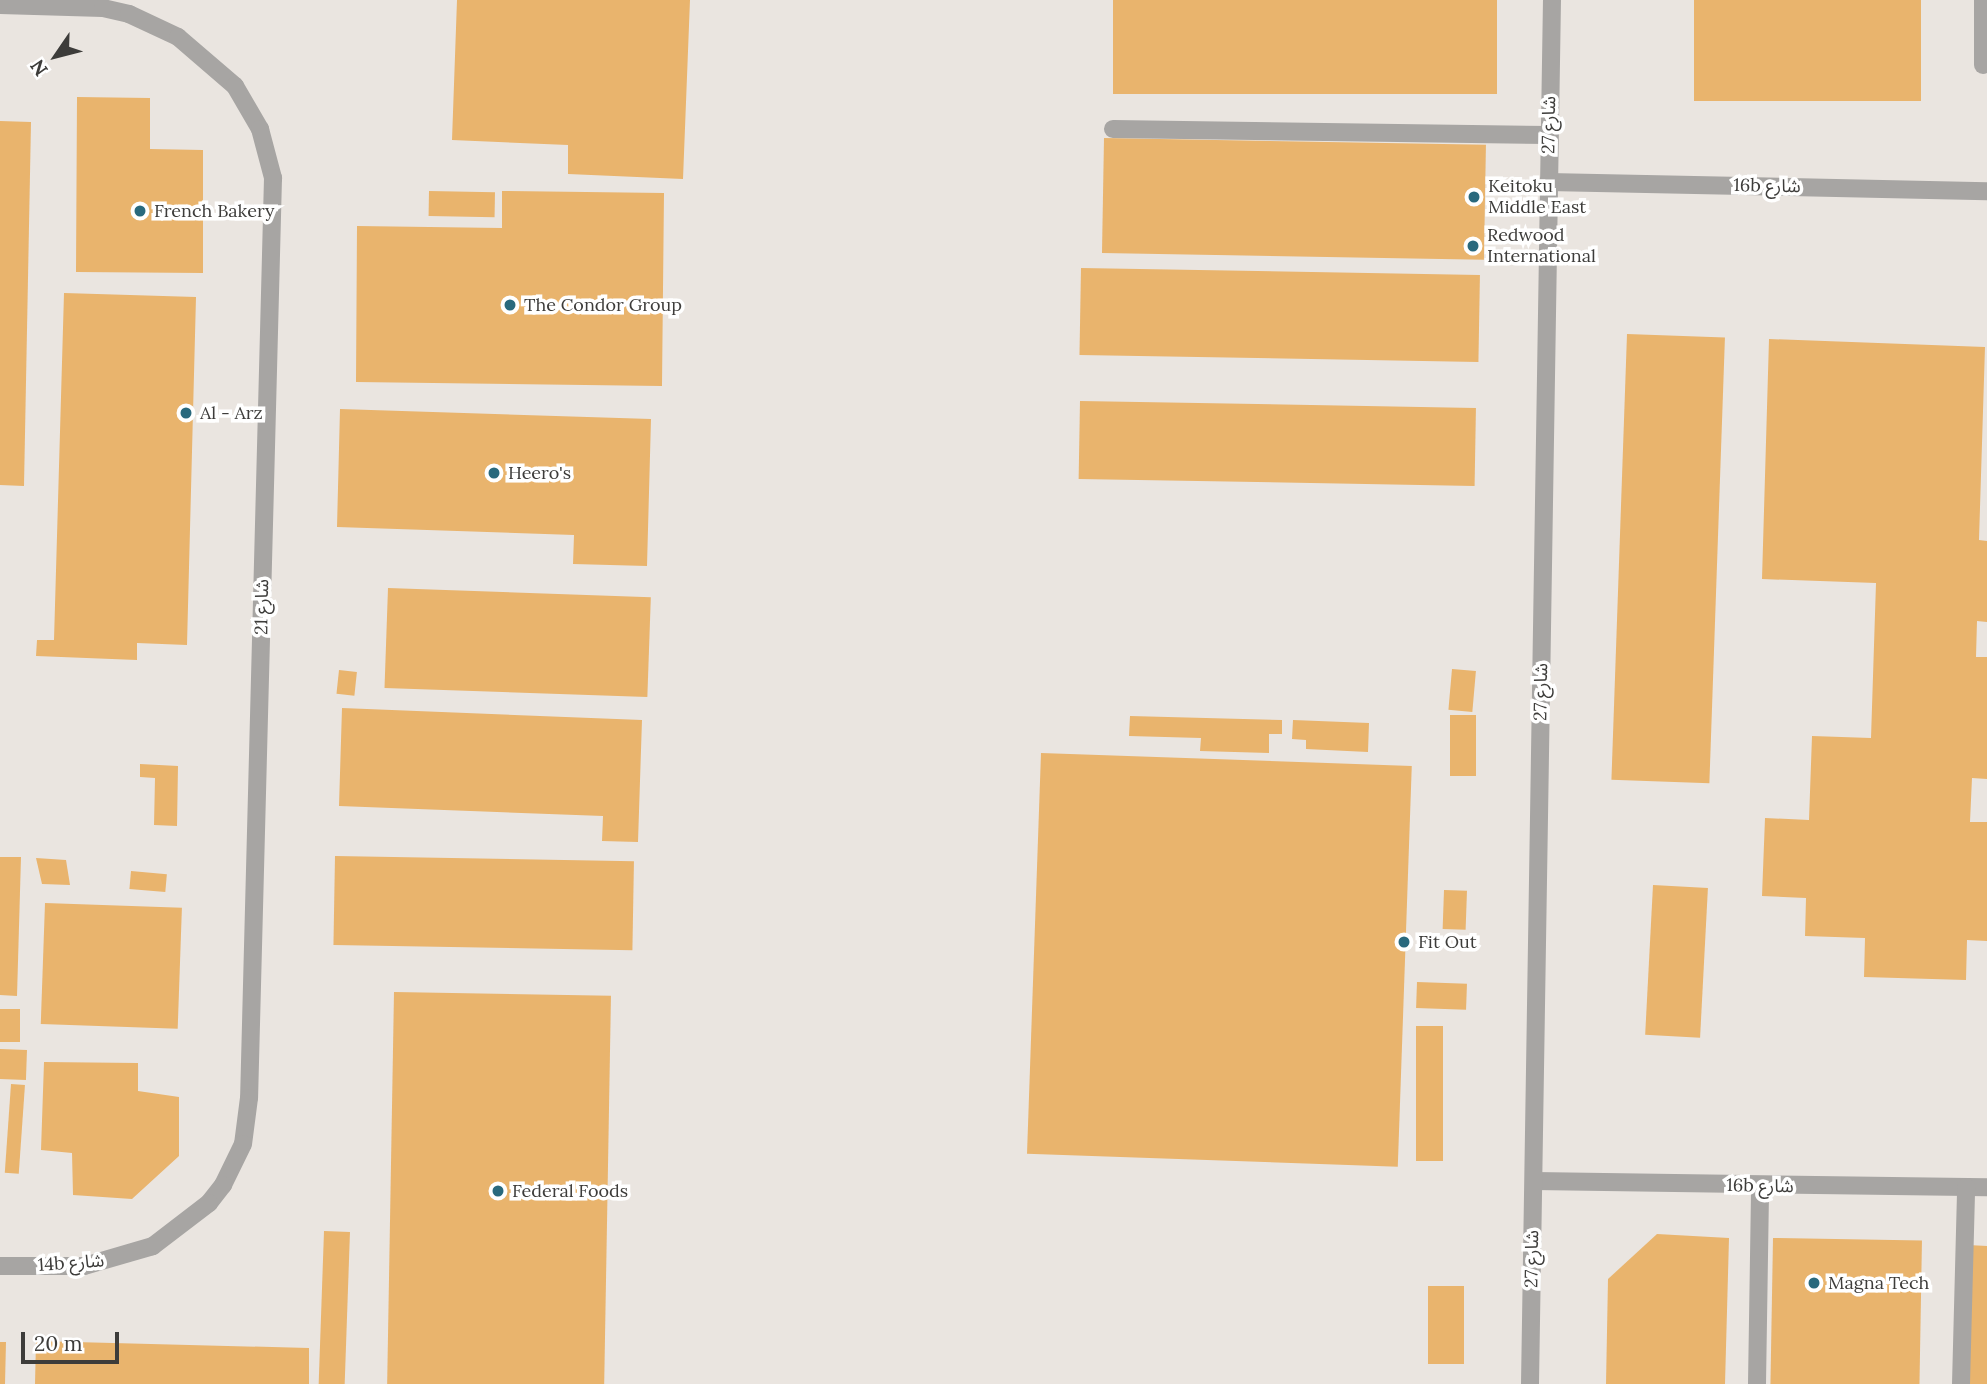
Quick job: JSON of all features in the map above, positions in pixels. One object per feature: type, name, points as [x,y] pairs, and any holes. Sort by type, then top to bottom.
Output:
[{"type":"lane","name":"شارع 27","points":[[1530,1384],[1552,0]]},
{"type":"lane","points":[[1983,0],[1983,65]]},
{"type":"lane","name":"شارع 21","points":[[0,5],[103,8],[142,19],[178,37],[218,67],[242,96],[260,129],[273,178],[248,1121],[235,1165],[209,1203]]},
{"type":"lane","points":[[1113,130],[1549,135]]},
{"type":"lane","name":"16b شارع","points":[[1548,182],[1987,191]]},
{"type":"lane","name":"16b شارع","points":[[1534,1181],[1987,1187]]},
{"type":"lane","points":[[1757,1384],[1760,1186]]},
{"type":"lane","points":[[1961,1384],[1966,1187]]},
{"type":"lane","name":"14b شارع","points":[[0,1266],[108,1263],[173,1234],[209,1203]]},
{"type":"building","points":[[457,0],[690,0],[683,179],[568,174],[568,145],[452,140]]},
{"type":"building","points":[[1113,0],[1497,0],[1497,94],[1113,94]]},
{"type":"building","points":[[1694,0],[1921,0],[1921,101],[1694,101]]},
{"type":"building","name":"French Bakery","points":[[77,97],[150,98],[150,149],[203,150],[203,273],[76,272]]},
{"type":"building","points":[[0,121],[31,122],[24,486],[0,485]]},
{"type":"building","points":[[1104,138],[1486,145],[1484,260],[1102,253]]},
{"type":"building","points":[[429,191],[495,192],[495,217],[429,216]]},
{"type":"building","name":"The Condor Group","points":[[502,191],[664,193],[662,386],[356,382],[357,226],[502,228]]},
{"type":"building","points":[[1081,268],[1480,275],[1478,362],[1079,355]]},
{"type":"building","points":[[64,293],[196,297],[187,645],[137,643],[137,660],[36,656],[37,640],[54,640]]},
{"type":"building","points":[[1627,334],[1725,337],[1709,783],[1611,780]]},
{"type":"building","points":[[1769,339],[1985,347],[1979,540],[1987,541],[1987,622],[1977,621],[1976,657],[1987,657],[1987,779],[1972,778],[1970,822],[1987,822],[1987,941],[1967,940],[1966,980],[1864,977],[1865,938],[1805,936],[1806,898],[1762,896],[1765,818],[1809,820],[1812,736],[1871,738],[1876,583],[1762,579]]},
{"type":"building","points":[[1080,401],[1476,408],[1475,486],[1079,479]]},
{"type":"building","name":"Heero's","points":[[340,409],[651,419],[647,566],[573,564],[574,535],[337,527]]},
{"type":"building","points":[[388,588],[651,597],[647,697],[385,688]]},
{"type":"building","points":[[1452,669],[1476,671],[1472,712],[1448,710]]},
{"type":"building","points":[[339,670],[357,672],[354,696],[336,694]]},
{"type":"building","points":[[342,708],[642,720],[638,842],[602,841],[603,816],[339,806]]},
{"type":"building","points":[[1450,715],[1476,715],[1476,776],[1450,776]]},
{"type":"building","points":[[1130,716],[1282,720],[1282,734],[1269,734],[1269,753],[1200,751],[1201,738],[1129,736]]},
{"type":"building","points":[[1293,720],[1369,723],[1368,752],[1306,749],[1306,740],[1292,739]]},
{"type":"building","points":[[1041,753],[1412,766],[1398,1167],[1027,1154]]},
{"type":"building","points":[[140,764],[178,766],[177,826],[154,825],[155,778],[140,777]]},
{"type":"building","points":[[335,856],[634,861],[632,950],[333,945]]},
{"type":"building","points":[[0,857],[21,857],[17,996],[0,995]]},
{"type":"building","points":[[36,858],[66,860],[70,885],[42,884]]},
{"type":"building","points":[[131,871],[167,874],[165,892],[129,889]]},
{"type":"building","points":[[1653,885],[1708,888],[1700,1038],[1645,1035]]},
{"type":"building","points":[[1444,890],[1467,891],[1466,930],[1443,929]]},
{"type":"building","points":[[45,903],[182,908],[178,1029],[41,1024]]},
{"type":"building","points":[[1417,982],[1467,984],[1466,1010],[1416,1008]]},
{"type":"building","name":"Federal Foods","points":[[394,992],[611,996],[604,1384],[387,1384]]},
{"type":"building","points":[[0,1009],[20,1009],[20,1042],[0,1042]]},
{"type":"building","points":[[1416,1026],[1443,1026],[1443,1161],[1416,1161]]},
{"type":"building","points":[[0,1049],[27,1050],[26,1080],[0,1079]]},
{"type":"building","points":[[44,1062],[138,1063],[138,1091],[179,1097],[179,1156],[132,1199],[73,1195],[72,1153],[41,1150]]},
{"type":"building","points":[[11,1084],[25,1085],[19,1174],[5,1173]]},
{"type":"building","points":[[324,1231],[350,1232],[345,1384],[319,1384]]},
{"type":"building","points":[[1657,1234],[1729,1238],[1725,1384],[1606,1384],[1608,1279]]},
{"type":"building","points":[[1773,1238],[1922,1241],[1919,1384],[1770,1384]]},
{"type":"building","points":[[1968,1245],[1987,1246],[1987,1384],[1965,1384]]},
{"type":"building","points":[[1428,1286],[1464,1286],[1464,1364],[1428,1364]]},
{"type":"building","points":[[36,1341],[309,1348],[309,1384],[35,1384]]},
{"type":"building","points":[[0,1342],[6,1342],[5,1384],[0,1384]]},
{"type":"place","name":"Keitoku Middle East","points":[[1474,197]]},
{"type":"place","name":"French Bakery","points":[[140,211]]},
{"type":"place","name":"Redwood International","points":[[1473,246]]},
{"type":"place","name":"The Condor Group","points":[[510,305]]},
{"type":"place","name":"Al - Arz","points":[[186,413]]},
{"type":"place","name":"Heero's","points":[[494,473]]},
{"type":"place","name":"Fit Out","points":[[1404,942]]},
{"type":"place","name":"Federal Foods","points":[[498,1191]]},
{"type":"place","name":"Magna Tech","points":[[1814,1283]]}]
